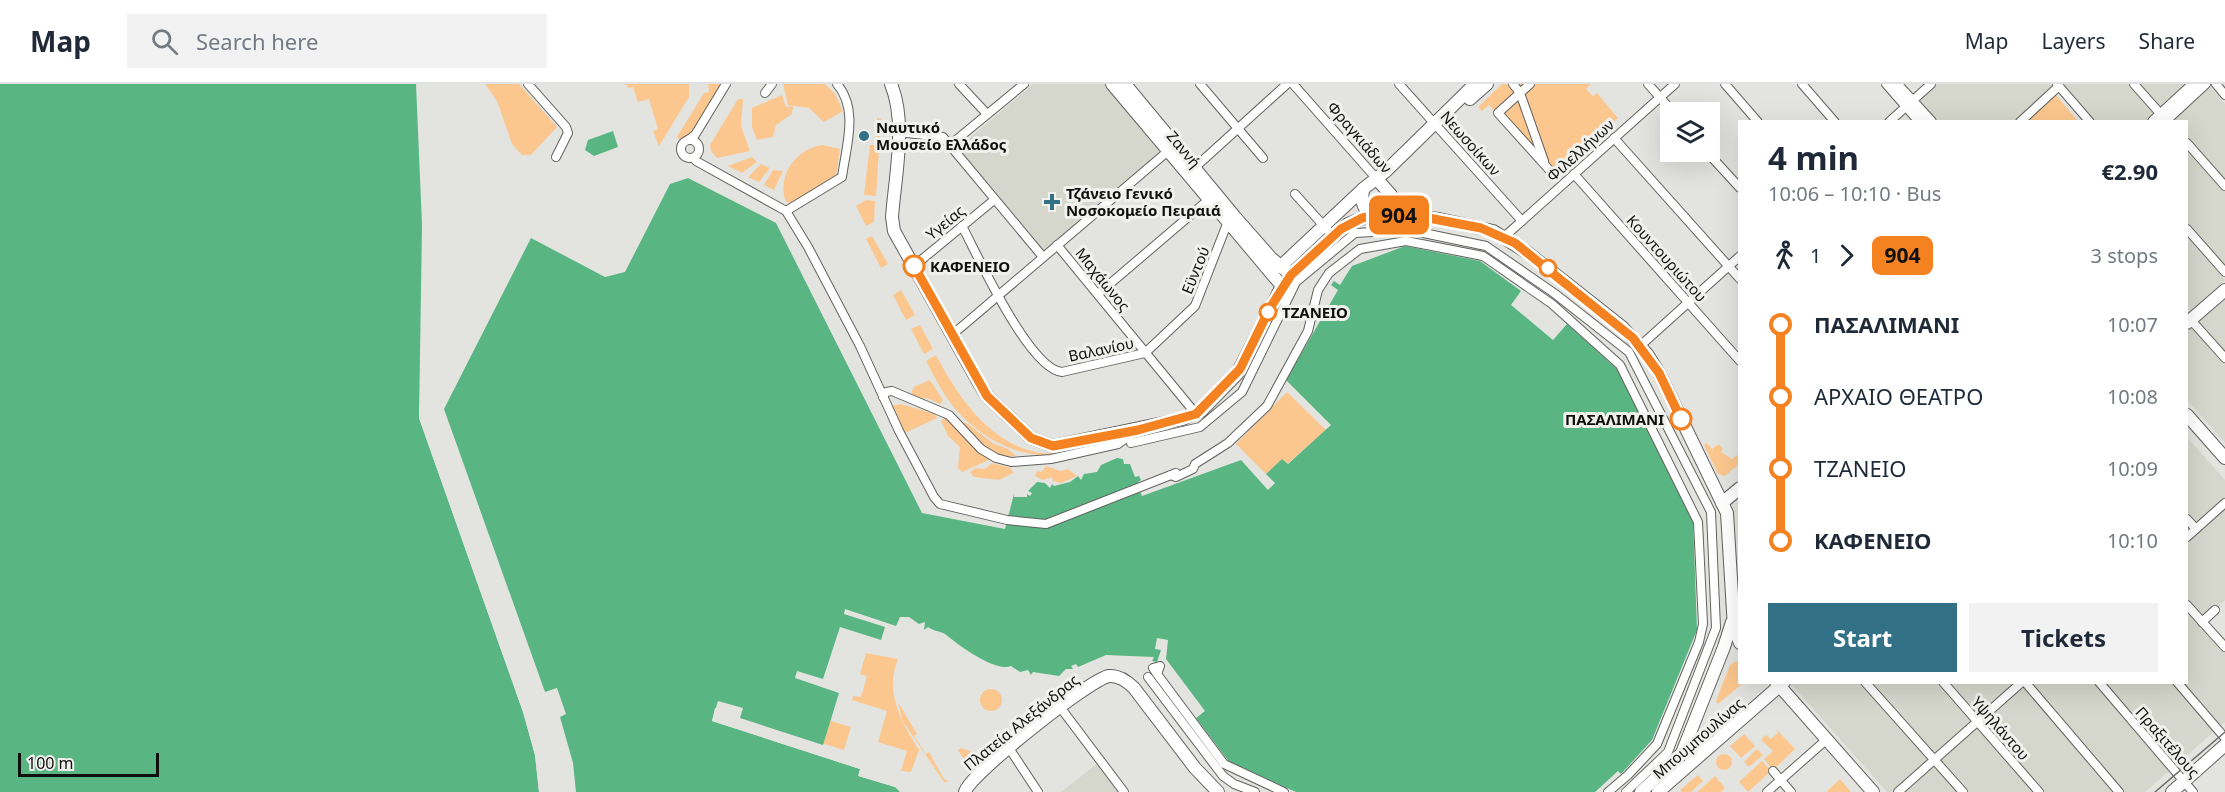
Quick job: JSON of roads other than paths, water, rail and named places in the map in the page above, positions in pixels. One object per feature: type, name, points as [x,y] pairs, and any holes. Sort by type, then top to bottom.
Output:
[{"type":"main road","points":[[891,84],[897,105],[898,132],[892,223],[987,396],[1015,424],[1038,441],[1053,446],[1138,430],[1196,414],[1240,369],[1282,286],[1291,275],[1348,224],[1368,216],[1396,215],[1449,221],[1481,228],[1504,237],[1595,305],[1640,346],[1659,373],[1722,503],[1730,530],[1734,628],[1738,638]]},
{"type":"main road","points":[[1280,267],[1375,177],[1391,177],[1474,84]]},
{"type":"main road","points":[[1436,124],[1487,84]]},
{"type":"main road","points":[[1895,84],[1909,104],[1928,120]]},
{"type":"main road","points":[[2163,120],[2195,84]]},
{"type":"main road","name":"Ζαννή","points":[[1123,86],[1167,152],[1190,172],[1207,201],[1291,275]]},
{"type":"main road","name":"Ζαννή","points":[[1123,86],[1282,286]]},
{"type":"main road","name":"Φραγκιάδων","points":[[1375,177],[1391,195],[1396,215]]},
{"type":"main road","points":[[1363,189],[1362,201],[1368,216]]},
{"type":"main road","points":[[2189,322],[2225,290]]},
{"type":"main road","points":[[2188,416],[2225,458]]},
{"type":"main road","points":[[1722,503],[1738,490]]},
{"type":"main road","points":[[1641,792],[1674,762],[1684,748],[1724,647],[1733,614]]},
{"type":"main road","name":"Πλατεία Αλεξάνδρας","points":[[965,792],[976,775],[1060,707],[1101,679],[1115,676],[1130,683],[1212,790]]},
{"type":"main road","points":[[1780,684],[1873,792]]},
{"type":"main road","name":"Μπουμπουλίνας","points":[[1658,792],[1780,684]]},
{"type":"main road","points":[[2172,792],[2225,745]]},
{"type":"street","points":[[528,84],[566,127],[568,133],[556,157]]},
{"type":"street","points":[[728,84],[700,132],[697,155],[686,158],[681,150],[695,135],[728,84]]},
{"type":"street","points":[[765,93],[772,84]]},
{"type":"street","points":[[786,212],[842,177],[850,111],[844,93],[837,84]]},
{"type":"street","points":[[960,84],[987,114]]},
{"type":"street","points":[[950,145],[1024,84]]},
{"type":"street","points":[[1200,84],[1263,158]]},
{"type":"street","points":[[1190,172],[1287,84]]},
{"type":"street","name":"Φραγκιάδων","points":[[1293,84],[1375,177]]},
{"type":"street","name":"Νεωσοίκων","points":[[1399,84],[1522,221]]},
{"type":"street","points":[[1513,84],[1520,93],[1545,165]]},
{"type":"street","points":[[1530,84],[1498,113],[1553,174]]},
{"type":"street","points":[[1648,84],[1664,102]]},
{"type":"street","name":"Φιλελλήνων","points":[[1504,237],[1675,84]]},
{"type":"street","points":[[1725,84],[1756,120]]},
{"type":"street","points":[[1802,84],[1833,120]]},
{"type":"street","points":[[1886,84],[1909,104],[1918,120]]},
{"type":"street","points":[[1891,120],[1931,84]]},
{"type":"street","points":[[2134,84],[2163,120],[2206,84]]},
{"type":"street","points":[[2216,84],[2225,95]]},
{"type":"street","points":[[2022,120],[2058,85],[2088,120]]},
{"type":"street","points":[[898,132],[937,135],[950,145],[1043,257]]},
{"type":"street","points":[[1614,138],[1738,277]]},
{"type":"street","points":[[688,140],[698,143]]},
{"type":"street","points":[[2188,145],[2225,186]]},
{"type":"street","points":[[952,335],[1167,152]]},
{"type":"street","points":[[696,161],[786,212],[808,247],[937,502],[1038,525],[1051,523],[1144,488],[1196,464],[1228,443],[1267,406],[1308,331],[1318,290],[1329,273],[1360,249],[1406,241],[1483,256],[1552,304],[1620,365],[1698,522],[1703,624],[1700,642],[1657,744],[1628,776],[1608,792]]},
{"type":"street","points":[[1716,162],[1738,186]]},
{"type":"street","name":"Κουντουριώτου","points":[[1574,174],[1738,359]]},
{"type":"street","points":[[1295,194],[1333,236]]},
{"type":"street","name":"Υγείας","points":[[914,266],[994,200]]},
{"type":"street","points":[[1098,294],[1207,201]]},
{"type":"street","name":"Εϋντού","points":[[1145,353],[1195,306],[1231,221]]},
{"type":"street","name":"Βαλανίου","points":[[963,226],[998,295],[1025,341],[1053,370],[1064,371],[1145,353]]},
{"type":"street","points":[[1131,443],[1200,427],[1242,393],[1296,282],[1355,233],[1409,230],[1486,246],[1554,293],[1629,352],[1711,512],[1716,628],[1668,752],[1626,792]]},
{"type":"street","points":[[2188,230],[2225,272]]},
{"type":"street","name":"Μαχάωνος","points":[[1057,245],[1196,414]]},
{"type":"street","points":[[1640,346],[1738,258]]},
{"type":"street","points":[[2189,322],[2225,358]]},
{"type":"street","points":[[884,397],[886,392],[892,391],[949,415],[981,449],[996,458],[1018,463],[1072,455],[1118,444],[1138,430]]},
{"type":"street","points":[[2188,536],[2225,503]]},
{"type":"street","points":[[2188,520],[2196,529]]},
{"type":"street","points":[[2188,606],[2225,647]]},
{"type":"street","points":[[2202,622],[2215,610]]},
{"type":"street","points":[[1254,792],[1234,784],[1223,776],[1152,676],[1224,764],[1284,792]]},
{"type":"street","points":[[1867,684],[1962,792]]},
{"type":"street","name":"Υψηλάντου","points":[[1945,684],[2039,792]]},
{"type":"street","points":[[1898,792],[2022,684]]},
{"type":"street","points":[[2026,684],[2119,792]]},
{"type":"street","name":"Πραξιτέλους","points":[[2101,684],[2193,792]]},
{"type":"street","points":[[2179,684],[2225,738]]},
{"type":"street","points":[[1060,707],[1124,792]]},
{"type":"street","points":[[1767,792],[1826,740]]},
{"type":"street","points":[[1010,748],[1038,792]]},
{"type":"street","points":[[1773,771],[1791,792]]},
{"type":"tram line","points":[[2155,792],[2225,732]]},
{"type":"place","name":"Ναυτικό Μουσείο Ελλάδος","points":[[864,136]]},
{"type":"place","name":"Τζάνειο Γενικό Νοσοκομείο Πειραιά","points":[[1052,202]]},
{"type":"place","name":"ΚΑΦΕΝΕΙΟ","points":[[914,266]]},
{"type":"place","name":"ΤΖΑΝΕΙΟ","points":[[1268,312]]},
{"type":"place","name":"ΠΑΣΑΛΙΜΑΝΙ","points":[[1681,419]]}]
